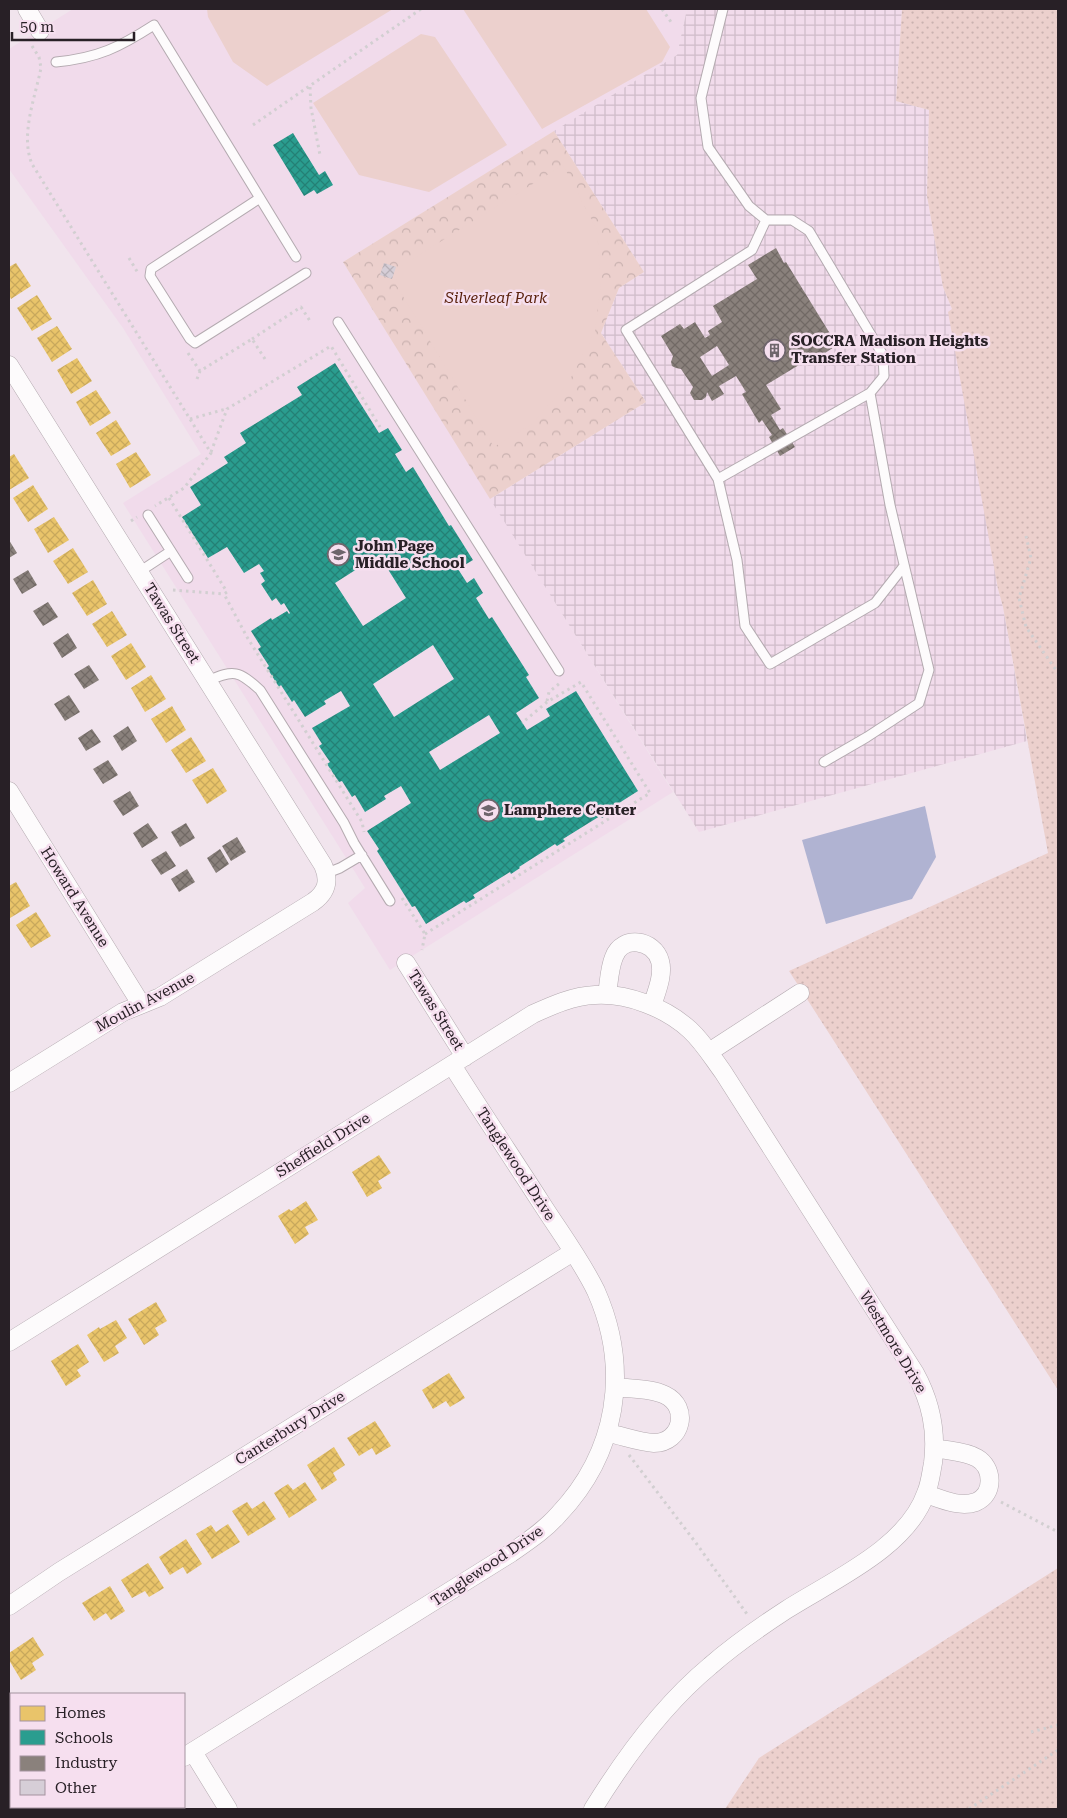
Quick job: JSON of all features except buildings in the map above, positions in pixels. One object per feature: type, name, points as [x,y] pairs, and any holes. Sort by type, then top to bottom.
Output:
[{"type":"street","points":[[27,9],[34,36]]},
{"type":"street","name":"Tawas Street","points":[[9,366],[208,681],[327,879]]},
{"type":"street","name":"Howard Avenue","points":[[9,791],[141,1004]]},
{"type":"street","name":"Moulin Avenue","points":[[9,1084],[123,1012],[160,998],[320,898],[327,879]]},
{"type":"street","points":[[607,995],[613,958],[617,951],[623,945],[632,942],[642,943],[650,946],[655,952],[661,967],[652,1006]]},
{"type":"street","name":"Tawas Street","points":[[406,963],[459,1061]]},
{"type":"street","points":[[709,1052],[800,993]]},
{"type":"street","name":"Sheffield Drive","points":[[9,1342],[533,1014],[559,1002],[594,995],[607,995],[652,1006]]},
{"type":"street","name":"Westmore Drive","points":[[593,1809],[627,1759],[656,1722],[709,1667],[742,1640],[886,1547],[914,1516],[926,1494],[935,1448],[931,1409],[915,1373],[709,1052],[689,1029],[669,1014],[652,1006]]},
{"type":"street","name":"Tanglewood Drive","points":[[188,1755],[511,1553],[535,1536],[557,1517],[580,1489],[595,1464],[608,1433],[615,1387],[613,1350],[607,1322],[596,1291],[459,1061]]},
{"type":"street","name":"Canterbury Drive","points":[[9,1606],[59,1572],[573,1252]]},
{"type":"street","points":[[608,1433],[653,1443],[662,1442],[674,1435],[681,1421],[677,1405],[665,1395],[615,1387]]},
{"type":"street","points":[[926,1494],[962,1504],[976,1502],[985,1494],[990,1484],[985,1464],[979,1459],[970,1454],[935,1448]]},
{"type":"street","points":[[188,1755],[228,1809]]},
{"type":"lane","points":[[718,480],[870,393],[884,376],[883,355],[809,231],[792,220],[766,220],[749,206],[708,147],[701,98],[722,9]]},
{"type":"lane","points":[[56,62],[100,54],[122,45],[154,25],[296,257]]},
{"type":"lane","points":[[260,198],[151,269],[150,276],[190,339],[195,343],[306,273]]},
{"type":"lane","points":[[766,220],[752,250],[626,330],[718,480],[737,560],[745,626],[770,664],[875,603],[904,566]]},
{"type":"lane","points":[[338,322],[559,672]]},
{"type":"lane","points":[[824,762],[867,737],[919,702],[929,670],[890,506],[870,393]]},
{"type":"lane","points":[[151,511],[171,551],[188,578]]},
{"type":"lane","points":[[139,572],[171,551]]},
{"type":"lane","points":[[208,681],[226,673],[238,674],[247,678],[260,690],[344,823],[390,901]]},
{"type":"lane","points":[[327,879],[362,855]]},
{"type":"path","points":[[253,125],[422,9]]},
{"type":"path","points":[[662,9],[671,22]]},
{"type":"path","points":[[34,36],[41,68],[27,139],[29,157],[211,453]]},
{"type":"path","points":[[310,86],[311,108],[320,155]]},
{"type":"path","points":[[197,380],[200,371],[301,308],[310,321]]},
{"type":"path","points":[[252,339],[265,359]]},
{"type":"path","points":[[190,419],[226,408],[331,346],[380,428]]},
{"type":"path","points":[[151,511],[184,488],[211,453],[226,408]]},
{"type":"path","points":[[168,498],[227,592],[224,594]]},
{"type":"path","points":[[131,521],[138,516]]},
{"type":"path","points":[[1026,536],[1030,558],[1018,598],[1026,626],[1058,673]]},
{"type":"path","points":[[173,590],[224,594]]},
{"type":"path","points":[[224,594],[251,644],[362,822],[368,840]]},
{"type":"path","points":[[425,934],[650,793],[581,682],[547,702],[522,723]]},
{"type":"path","points":[[547,702],[549,692],[556,686]]},
{"type":"path","points":[[400,896],[425,934],[422,950]]},
{"type":"path","points":[[629,1455],[747,1614]]},
{"type":"path","points":[[1001,1502],[1058,1532]]},
{"type":"path","points":[[1031,1732],[1058,1725]]},
{"type":"path","points":[[969,1809],[1058,1750]]},
{"type":"shaded area","points":[[73,9],[687,9],[677,55],[343,262],[673,792],[390,970],[348,903],[365,888],[123,503],[201,454],[123,328],[9,169],[9,49]]},
{"type":"shaded area","points":[[687,9],[902,9],[896,101],[929,110],[927,196],[943,287],[952,309],[998,589],[1003,607],[1027,741],[699,832],[490,499],[646,402],[601,333],[619,288],[644,272],[554,131],[677,55]]},
{"type":"green space","points":[[207,9],[393,9],[267,86],[233,62],[208,17]]},
{"type":"green space","points":[[463,9],[646,9],[670,47],[662,62],[542,129]]},
{"type":"green space","points":[[902,9],[1058,9],[1058,1390],[789,971],[1048,853],[948,312],[952,309],[943,287],[927,196],[929,110],[896,101]]},
{"type":"green space","points":[[421,34],[435,37],[507,145],[429,192],[359,175],[313,103]]},
{"type":"green space","name":"Silverleaf Park","points":[[554,131],[644,272],[619,288],[601,333],[646,402],[490,499],[343,262]]},
{"type":"green space","points":[[563,165],[597,230],[601,282],[595,332],[568,383],[532,424],[494,447],[395,283],[400,267]]},
{"type":"green space","points":[[1058,1568],[1058,1809],[725,1809],[759,1758]]},
{"type":"water","points":[[925,806],[936,857],[912,899],[826,924],[802,840]]},
{"type":"place","name":"SOCCRA Madison Heights Transfer Station","points":[[775,350]]},
{"type":"place","name":"John Page Middle School","points":[[339,555]]},
{"type":"place","name":"Lamphere Center","points":[[488,810]]}]
